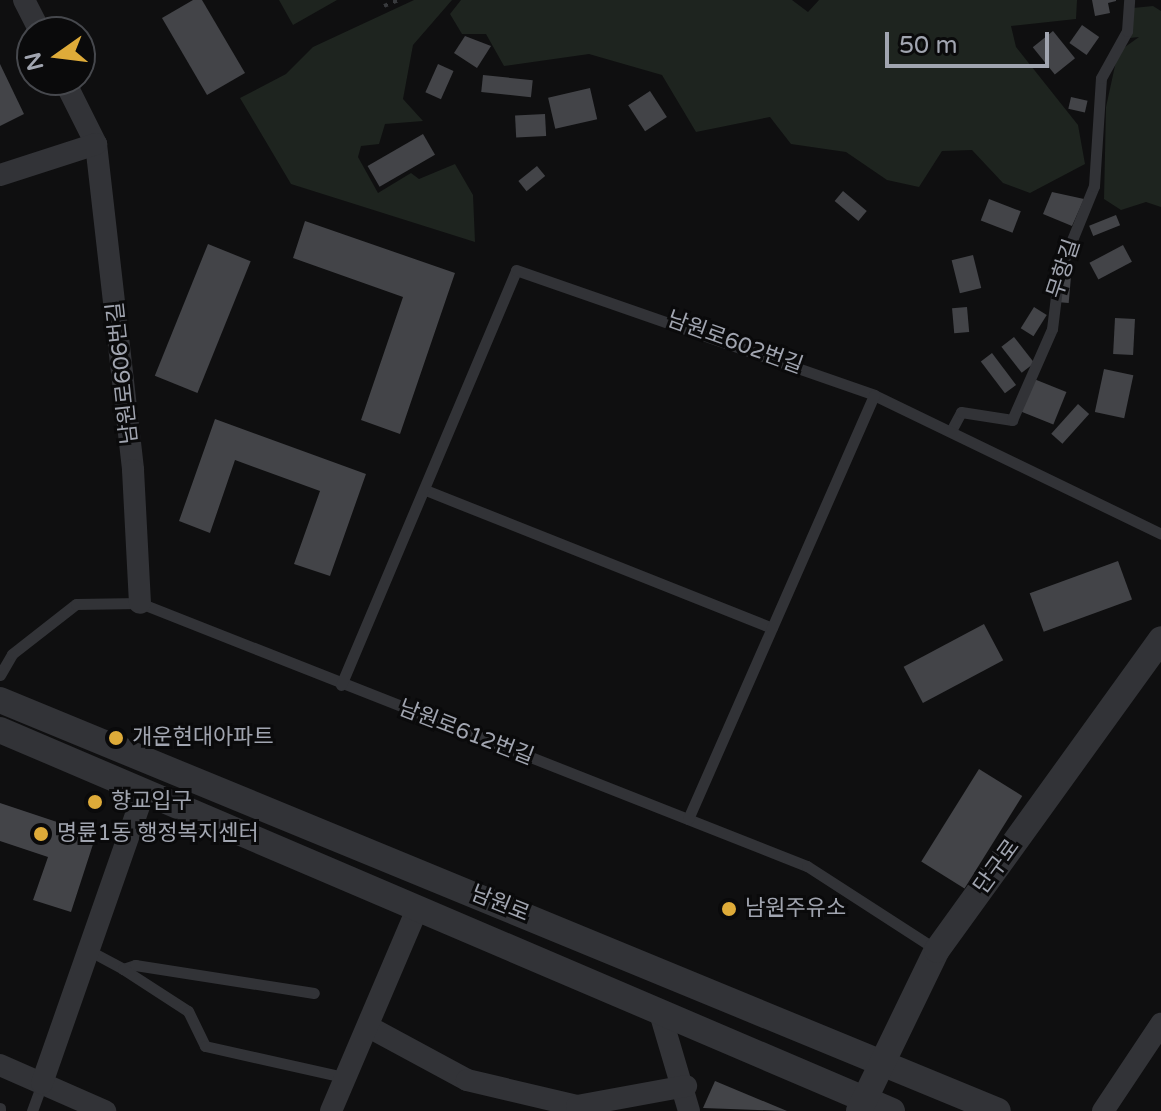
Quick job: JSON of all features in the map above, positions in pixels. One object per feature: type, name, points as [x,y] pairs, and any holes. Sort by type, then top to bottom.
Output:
[{"type":"street","name":"남원로606번길","points":[[72,96],[96,144],[135,485],[140,603]]},
{"type":"street","points":[[0,175],[96,144]]},
{"type":"street","name":"단구로","points":[[862,1106],[881,1059],[937,950],[1157,652]]},
{"type":"street","name":"남원로","points":[[0,700],[881,1059],[998,1111]]},
{"type":"street","name":"남원로","points":[[0,730],[660,1013],[862,1106],[892,1111]]},
{"type":"street","points":[[42,1083],[144,792]]},
{"type":"street","points":[[331,1111],[348,1078],[417,909]]},
{"type":"street","points":[[660,1013],[686,1086],[689,1111]]},
{"type":"street","points":[[1103,1111],[1161,1024]]},
{"type":"street","points":[[369,1027],[467,1080],[577,1106],[686,1086]]},
{"type":"street","points":[[0,1065],[105,1111]]},
{"type":"lane","name":"무항길","points":[[965,414],[1012,420],[1052,329],[1059,272],[1094,186],[1101,78],[1127,31],[1129,0]]},
{"type":"lane","name":"남원로602번길","points":[[341,685],[428,491],[516,270],[874,395],[975,440],[1161,534]]},
{"type":"lane","points":[[688,819],[874,395]]},
{"type":"lane","points":[[952,429],[965,414],[985,423],[975,440]]},
{"type":"lane","points":[[428,491],[772,628]]},
{"type":"lane","name":"남원로612번길","points":[[0,675],[12,654],[76,604],[140,603],[341,685],[807,866],[937,950]]},
{"type":"lane","points":[[88,950],[188,1011],[205,1046],[348,1078]]},
{"type":"lane","points":[[123,969],[135,965],[314,993]]},
{"type":"lane","points":[[32,1111],[42,1083]]},
{"type":"path","points":[[384,6],[399,0]]},
{"type":"shaded area","points":[[279,0],[337,0],[293,25]]},
{"type":"shaded area","points":[[414,0],[452,0],[413,45],[403,99],[423,121],[385,124],[379,144],[361,146],[358,157],[378,193],[411,173],[419,179],[455,164],[473,195],[475,242],[291,184],[240,98],[286,74],[313,47]]},
{"type":"shaded area","points":[[461,0],[792,0],[808,12],[819,0],[1077,0],[1076,19],[1011,26],[1016,47],[1078,125],[1085,164],[1030,193],[1003,183],[972,150],[942,151],[919,187],[887,180],[846,152],[791,144],[770,117],[696,132],[662,75],[589,54],[504,66],[486,34],[462,34],[450,14]]},
{"type":"shaded area","points":[[1153,6],[1161,11],[1161,207],[1146,202],[1121,210],[1104,199],[1106,107],[1118,52],[1139,37],[1129,38],[1133,8]]},
{"type":"building","points":[[193,0],[202,0],[245,73],[207,95],[162,18]]},
{"type":"building","points":[[1092,0],[1116,1],[1108,3],[1110,13],[1095,16]]},
{"type":"building","points":[[1082,25],[1099,37],[1087,55],[1069,43]]},
{"type":"building","points":[[1053,31],[1075,58],[1055,75],[1033,47]]},
{"type":"building","points":[[465,36],[491,46],[477,68],[454,53]]},
{"type":"building","points":[[0,64],[24,114],[0,126]]},
{"type":"building","points":[[438,64],[454,71],[441,99],[425,92]]},
{"type":"building","points":[[483,75],[533,80],[531,97],[481,92]]},
{"type":"building","points":[[590,88],[597,119],[555,129],[548,98]]},
{"type":"building","points":[[650,91],[667,117],[645,131],[628,105]]},
{"type":"building","points":[[1071,97],[1088,101],[1085,113],[1068,109]]},
{"type":"building","points":[[545,114],[546,136],[516,138],[515,116]]},
{"type":"building","points":[[423,134],[435,155],[380,187],[368,166]]},
{"type":"building","points":[[537,166],[545,176],[527,191],[518,181]]},
{"type":"building","points":[[843,191],[867,211],[858,221],[835,201]]},
{"type":"building","points":[[1052,192],[1084,199],[1072,226],[1043,214]]},
{"type":"building","points":[[989,199],[1021,211],[1012,233],[981,220]]},
{"type":"building","points":[[1116,215],[1120,225],[1093,236],[1089,226]]},
{"type":"building","points":[[305,221],[455,273],[400,434],[361,420],[403,297],[293,258]]},
{"type":"building","points":[[208,244],[251,261],[197,393],[155,376]]},
{"type":"building","points":[[1123,245],[1132,262],[1098,280],[1089,263]]},
{"type":"building","points":[[973,255],[981,288],[960,293],[952,260]]},
{"type":"building","points":[[1059,276],[1071,277],[1069,303],[1057,302]]},
{"type":"building","points":[[967,307],[969,332],[954,333],[952,308]]},
{"type":"building","points":[[1034,307],[1047,315],[1033,336],[1021,328]]},
{"type":"building","points":[[1115,318],[1135,319],[1133,355],[1113,354]]},
{"type":"building","points":[[1014,337],[1034,363],[1022,373],[1001,347]]},
{"type":"building","points":[[992,353],[1016,385],[1005,393],[981,361]]},
{"type":"building","points":[[1104,369],[1133,375],[1124,418],[1095,412]]},
{"type":"building","points":[[1034,379],[1066,392],[1053,425],[1021,411]]},
{"type":"building","points":[[1078,404],[1089,414],[1062,444],[1051,434]]},
{"type":"building","points":[[215,419],[366,474],[330,576],[294,564],[320,491],[235,460],[210,533],[179,521]]},
{"type":"building","points":[[1118,561],[1132,600],[1044,632],[1030,593]]},
{"type":"building","points":[[984,624],[1003,660],[923,703],[904,667]]},
{"type":"building","points":[[979,769],[1022,796],[964,888],[921,861]]},
{"type":"building","points":[[0,803],[96,835],[71,912],[33,900],[48,857],[0,841]]},
{"type":"building","points":[[715,1081],[787,1111],[703,1108]]},
{"type":"place","name":"개운현대아파트","points":[[116,738]]},
{"type":"place","name":"향교입구","points":[[95,802]]},
{"type":"place","name":"명륜1동 행정복지센터","points":[[41,834]]},
{"type":"place","name":"남원주유소","points":[[729,909]]}]
